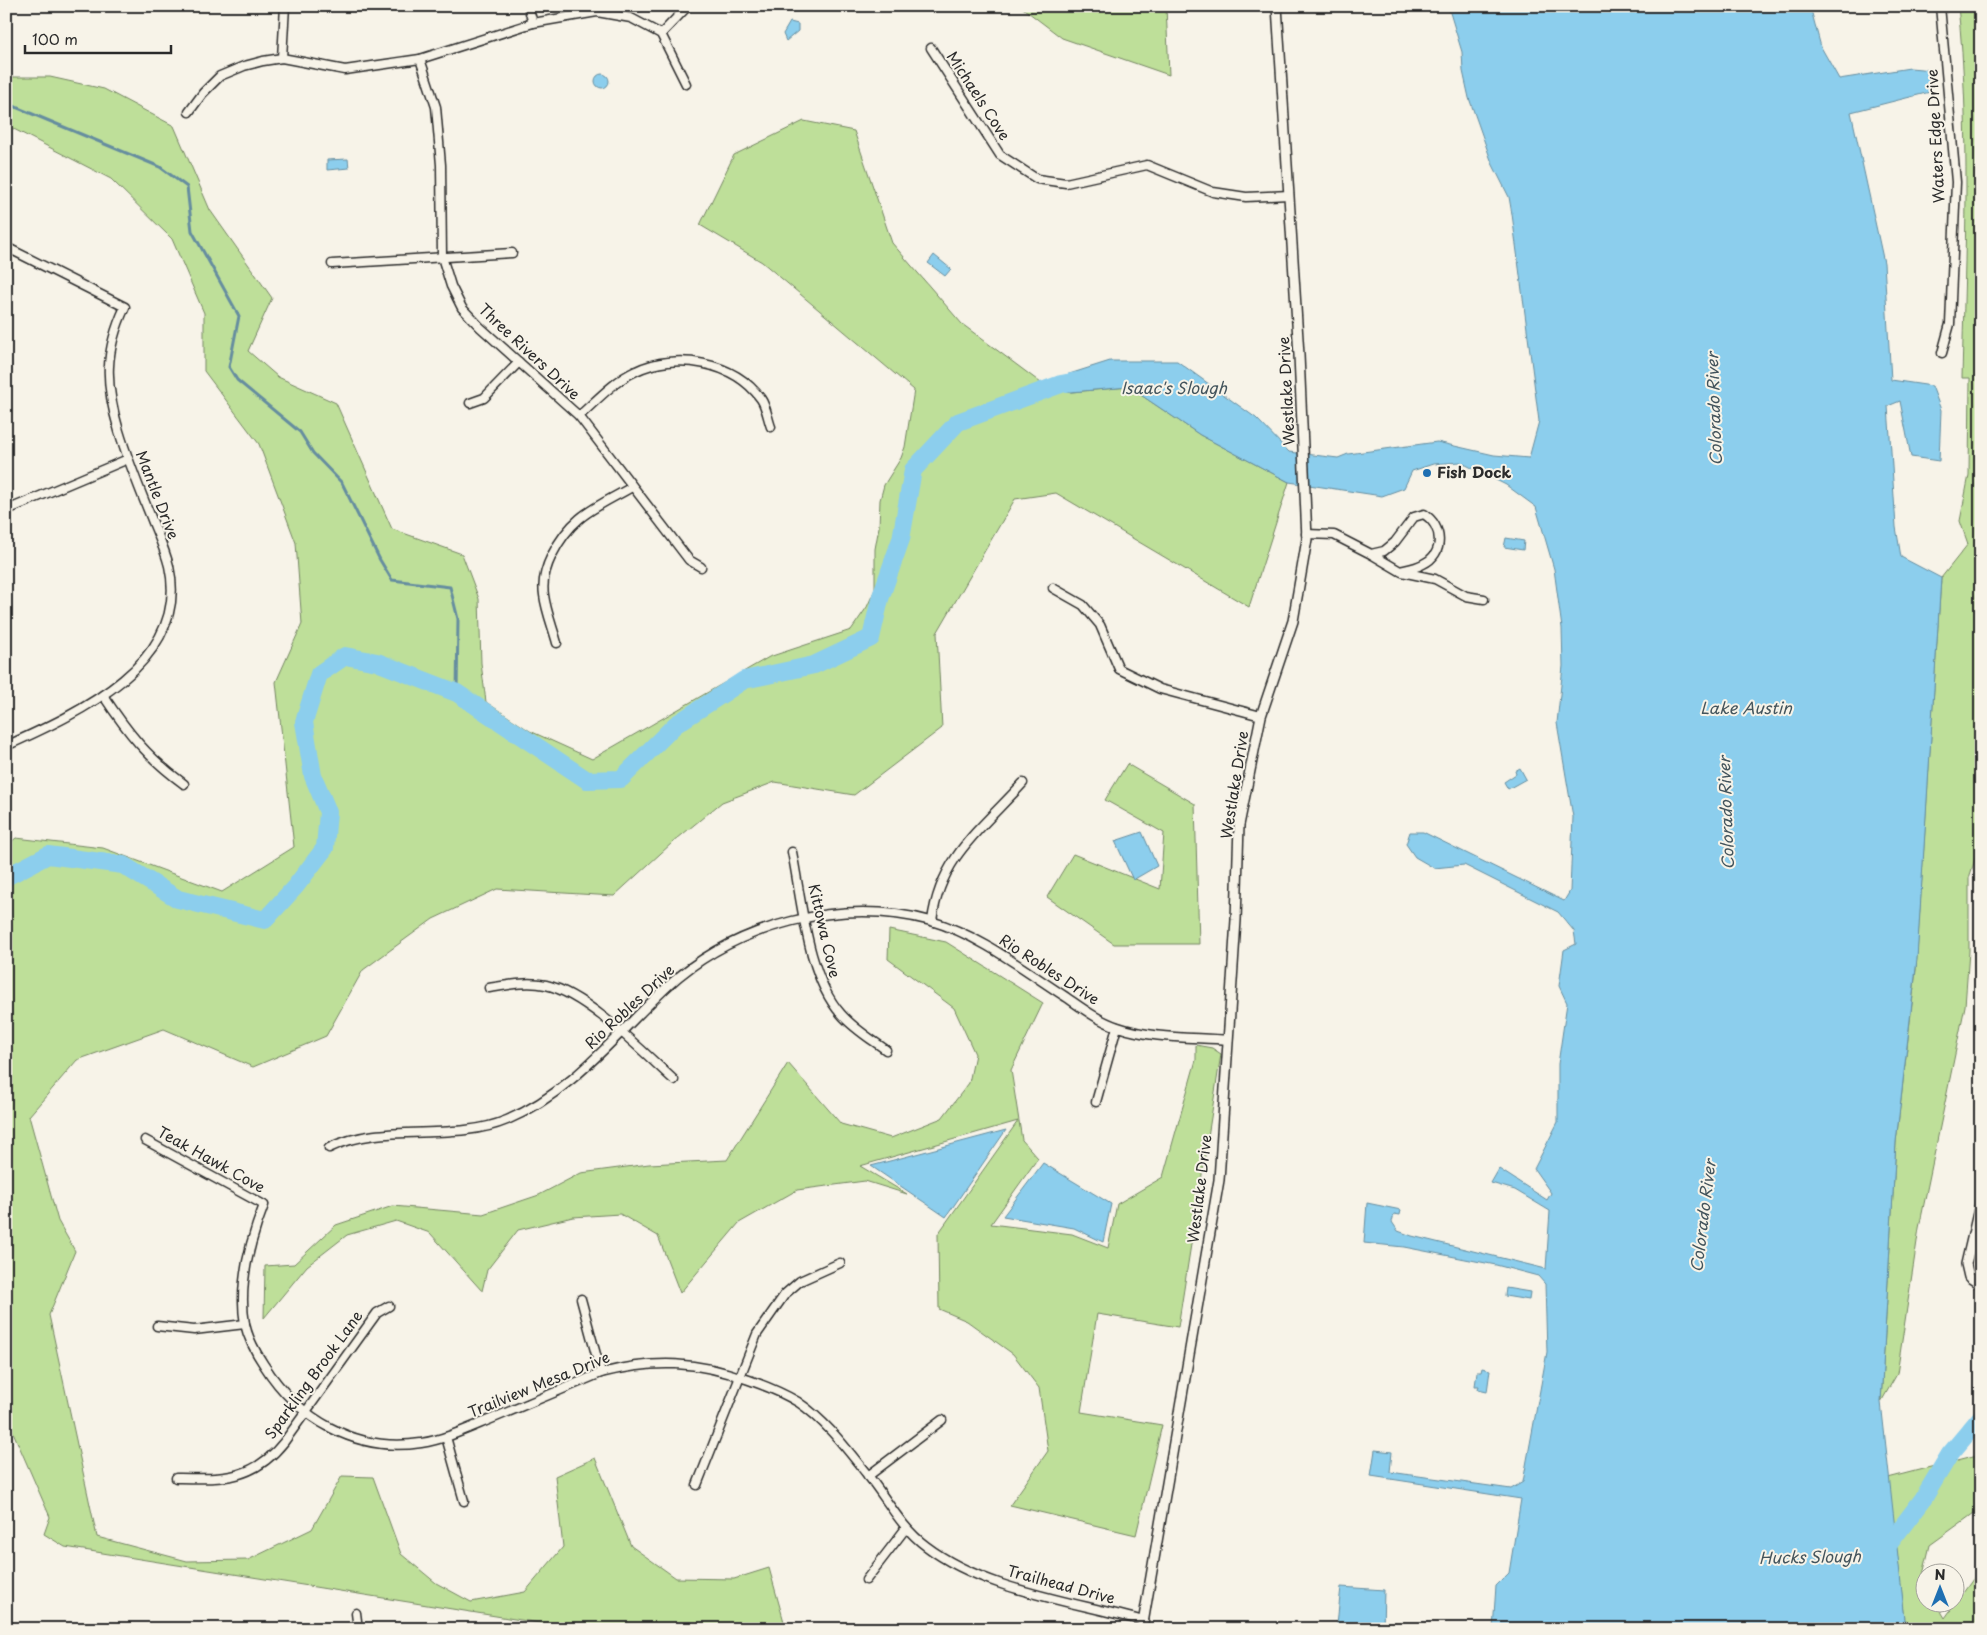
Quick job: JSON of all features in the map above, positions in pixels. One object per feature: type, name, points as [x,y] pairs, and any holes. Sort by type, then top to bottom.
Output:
[{"type":"street","points":[[282,58],[285,6]]},
{"type":"street","points":[[528,6],[533,23]]},
{"type":"street","points":[[661,34],[688,6]]},
{"type":"street","name":"Westlake Drive","points":[[1143,1625],[1218,1180],[1236,920],[1240,825],[1261,716],[1293,621],[1306,534],[1306,490],[1290,195],[1277,6]]},
{"type":"street","name":"Waters Edge Drive","points":[[1940,6],[1956,182],[1950,324],[1942,353]]},
{"type":"street","points":[[189,112],[202,92],[220,76],[244,66],[282,58],[345,70],[420,59],[533,23],[597,12],[631,18],[661,34],[686,84]]},
{"type":"street","name":"Michaels Cove","points":[[931,48],[1000,155],[1037,179],[1066,183],[1147,165],[1213,192],[1246,197],[1290,195]]},
{"type":"street","name":"Three Rivers Drive","points":[[420,59],[436,107],[441,165],[442,257],[451,286],[462,308],[579,416],[689,560],[700,568]]},
{"type":"street","name":"Mantle Drive","points":[[6,246],[125,306],[111,342],[108,377],[110,394],[128,458],[165,553],[171,578],[171,590],[162,633],[141,664],[103,695],[66,718],[6,746]]},
{"type":"street","points":[[332,264],[512,254]]},
{"type":"street","points":[[579,416],[619,380],[636,370],[656,364],[697,361],[735,376],[748,386],[762,399],[771,428]]},
{"type":"street","points":[[470,403],[484,398],[519,362]]},
{"type":"street","points":[[7,510],[128,458]]},
{"type":"street","points":[[557,643],[544,595],[544,581],[548,563],[563,533],[579,518],[632,487]]},
{"type":"street","points":[[1372,554],[1384,551],[1395,542],[1414,517],[1424,514],[1433,520],[1439,530],[1438,549],[1425,564],[1400,571]]},
{"type":"street","points":[[1306,534],[1334,535],[1372,554],[1400,571],[1434,579],[1466,596],[1484,598]]},
{"type":"street","points":[[1053,588],[1083,604],[1100,625],[1119,669],[1160,689],[1261,716]]},
{"type":"street","points":[[103,695],[134,740],[149,757],[184,784]]},
{"type":"street","points":[[932,921],[938,889],[952,860],[1023,783]]},
{"type":"street","name":"Kittowa Cove","points":[[792,852],[815,968],[832,1002],[854,1027],[886,1050]]},
{"type":"street","name":"Rio Robles Drive","points":[[329,1148],[339,1143],[376,1136],[457,1130],[504,1122],[538,1105],[574,1078],[670,984],[708,957],[754,934],[805,918],[836,914],[900,915],[932,921],[991,948],[1092,1014],[1117,1027],[1175,1037],[1228,1040]]},
{"type":"street","points":[[489,988],[524,983],[547,985],[561,990],[621,1032],[674,1080]]},
{"type":"street","points":[[1096,1102],[1117,1027]]},
{"type":"street","name":"Teak Hawk Cove","points":[[145,1140],[264,1205]]},
{"type":"street","points":[[1981,1200],[1966,1264],[1969,1277],[1981,1285]]},
{"type":"street","name":"Trailview Mesa Drive","points":[[264,1205],[252,1243],[246,1273],[245,1324],[260,1358],[272,1378],[304,1412],[337,1432],[364,1440],[400,1444],[419,1443],[446,1437],[601,1373],[643,1364],[670,1362],[700,1366],[739,1377],[779,1392],[798,1403],[831,1432],[868,1476],[906,1528],[926,1546],[973,1572]]},
{"type":"street","points":[[697,1486],[757,1334],[785,1294],[800,1281],[840,1262]]},
{"type":"street","points":[[581,1299],[601,1373]]},
{"type":"street","name":"Sparkling Brook Lane","points":[[176,1478],[222,1479],[253,1470],[277,1451],[376,1313],[389,1306]]},
{"type":"street","points":[[158,1326],[194,1330],[245,1324]]},
{"type":"street","points":[[868,1476],[942,1420]]},
{"type":"street","points":[[446,1437],[464,1501]]},
{"type":"street","points":[[866,1580],[906,1528]]},
{"type":"street","name":"Trailhead Drive","points":[[973,1572],[1003,1584],[1143,1625]]},
{"type":"street","points":[[356,1613],[358,1629]]},
{"type":"green space","points":[[1020,6],[1166,6],[1169,75],[1062,38]]},
{"type":"green space","points":[[1958,6],[1981,6],[1981,841],[1969,878],[1969,951],[1965,1006],[1919,1228],[1897,1374],[1881,1402],[1896,1142],[1916,970],[1941,578],[1968,544],[1960,521],[1969,475],[1970,378],[1962,378],[1966,146],[1965,99]]},
{"type":"green space","points":[[6,77],[50,77],[104,89],[174,126],[210,210],[272,298],[248,351],[278,377],[336,403],[392,529],[462,554],[479,599],[481,663],[486,702],[530,731],[592,759],[769,657],[851,630],[867,607],[875,589],[875,549],[879,527],[880,500],[884,485],[901,458],[905,447],[914,390],[762,262],[700,225],[734,155],[804,121],[854,131],[892,243],[962,324],[1041,383],[1071,392],[1129,387],[1200,435],[1289,482],[1249,607],[1056,493],[1015,499],[937,633],[942,728],[854,795],[775,782],[722,802],[672,843],[614,896],[497,889],[433,919],[363,970],[326,1036],[253,1067],[164,1029],[77,1060],[29,1116],[58,1221],[75,1251],[49,1315],[97,1537],[187,1561],[248,1560],[312,1529],[342,1476],[373,1477],[401,1554],[436,1583],[471,1602],[525,1592],[563,1547],[555,1476],[595,1458],[631,1546],[676,1578],[734,1579],[769,1568],[786,1629],[577,1629],[65,1547],[44,1534],[50,1517],[6,1416],[6,846],[16,838],[103,848],[222,892],[294,847],[276,682],[302,624],[296,543],[259,444],[204,371],[204,313],[172,239],[111,179],[6,125]]},
{"type":"green space","points":[[1127,764],[1195,804],[1199,944],[1114,944],[1047,897],[1073,854],[1160,889],[1164,833],[1105,800]]},
{"type":"green space","points":[[889,930],[946,942],[1043,1003],[1011,1070],[1022,1140],[1038,1158],[991,1224],[1072,1234],[1108,1248],[1117,1204],[1163,1177],[1196,1060],[1196,1045],[1212,1048],[1221,1054],[1178,1327],[1097,1314],[1081,1412],[1162,1425],[1136,1535],[1010,1505],[1048,1451],[1039,1388],[1013,1354],[967,1321],[939,1309],[938,1234],[1018,1121],[860,1166],[907,1194],[865,1181],[797,1190],[739,1223],[680,1293],[658,1236],[620,1214],[573,1217],[518,1230],[487,1270],[482,1291],[430,1233],[396,1221],[347,1235],[307,1266],[264,1318],[265,1266],[294,1264],[336,1225],[393,1206],[483,1214],[539,1195],[581,1173],[649,1164],[727,1160],[788,1063],[841,1124],[891,1138],[942,1118],[969,1083],[975,1054],[954,1008],[888,959]]},
{"type":"green space","points":[[1981,1454],[1981,1508],[1930,1545],[1926,1562],[1914,1562],[1914,1612],[1941,1612],[1945,1618],[1949,1612],[1964,1612],[1964,1592],[1981,1568],[1981,1629],[1906,1629],[1888,1478]]},
{"type":"water","name":"Lake Austin","points":[[1448,6],[1810,6],[1821,47],[1839,79],[1910,68],[1933,70],[1930,92],[1851,112],[1884,263],[1891,380],[1932,386],[1941,410],[1939,461],[1911,457],[1900,401],[1888,406],[1896,527],[1901,557],[1941,578],[1917,959],[1896,1142],[1881,1402],[1906,1629],[1493,1629],[1496,1586],[1509,1573],[1521,1499],[1371,1476],[1375,1450],[1392,1452],[1390,1472],[1511,1489],[1523,1482],[1547,1352],[1545,1284],[1538,1276],[1496,1265],[1404,1247],[1364,1243],[1367,1203],[1401,1210],[1400,1215],[1394,1214],[1392,1222],[1398,1231],[1546,1269],[1550,1211],[1515,1190],[1491,1183],[1499,1169],[1547,1200],[1551,1193],[1534,1169],[1558,1122],[1558,1064],[1567,1003],[1559,986],[1564,950],[1576,944],[1574,931],[1558,912],[1464,865],[1434,868],[1415,857],[1406,844],[1410,832],[1423,832],[1564,901],[1570,891],[1573,817],[1557,723],[1563,666],[1562,628],[1554,569],[1536,507],[1506,485],[1460,462],[1433,464],[1412,471],[1404,488],[1382,496],[1289,482],[1200,435],[1129,387],[1071,392],[1041,383],[1110,361],[1177,361],[1256,418],[1289,452],[1338,458],[1348,454],[1437,442],[1494,455],[1529,458],[1539,421],[1509,197],[1492,163],[1469,98],[1463,71],[1462,52]]},
{"type":"water","points":[[790,22],[798,24],[798,31],[786,41],[783,34]]},
{"type":"water","points":[[599,74],[605,74],[609,81],[605,88],[599,88],[595,84],[595,78]]},
{"type":"water","points":[[348,159],[349,168],[327,170],[327,160]]},
{"type":"water","points":[[934,255],[951,269],[945,276],[928,263]]},
{"type":"water","points":[[1506,538],[1524,541],[1523,550],[1504,547]]},
{"type":"water","points":[[1520,768],[1526,779],[1508,789],[1504,782],[1516,774],[1515,771]]},
{"type":"water","points":[[1142,832],[1157,866],[1133,880],[1115,841]]},
{"type":"water","points":[[1006,1130],[946,1217],[871,1166]]},
{"type":"water","points":[[1043,1163],[1111,1204],[1103,1242],[1074,1228],[1003,1216]]},
{"type":"water","points":[[1506,1288],[1530,1292],[1529,1300],[1505,1296]]},
{"type":"water","points":[[1482,1368],[1490,1370],[1487,1392],[1478,1390],[1479,1386],[1475,1386],[1477,1372],[1481,1372]]},
{"type":"water","points":[[1341,1587],[1384,1590],[1383,1629],[1339,1629],[1337,1624]]},
{"type":"waterway","points":[[6,103],[160,167],[187,187],[192,231],[239,316],[229,367],[237,380],[300,432],[313,453],[342,483],[380,560],[392,580],[450,587],[458,619],[457,693]]},
{"type":"waterway","points":[[6,877],[48,855],[123,865],[178,899],[265,920],[295,887],[325,848],[328,812],[313,776],[304,722],[319,674],[345,656],[377,662],[457,693],[587,780],[621,779],[675,725],[744,680],[814,665],[871,638],[880,599],[901,539],[913,470],[958,422],[1061,384],[1077,381]]},
{"type":"waterway","name":"Hucks Slough","points":[[1880,1552],[1885,1549],[1923,1499],[1950,1454],[1981,1417]]},
{"type":"place","name":"Fish Dock","points":[[1427,473]]},
{"type":"water label","name":"Isaac's Slough","points":[[1174,388]]},
{"type":"water label","name":"Colorado River","points":[[1714,409]]},
{"type":"water label","name":"Colorado River","points":[[1726,813]]},
{"type":"water label","name":"Colorado River","points":[[1703,1216]]}]
